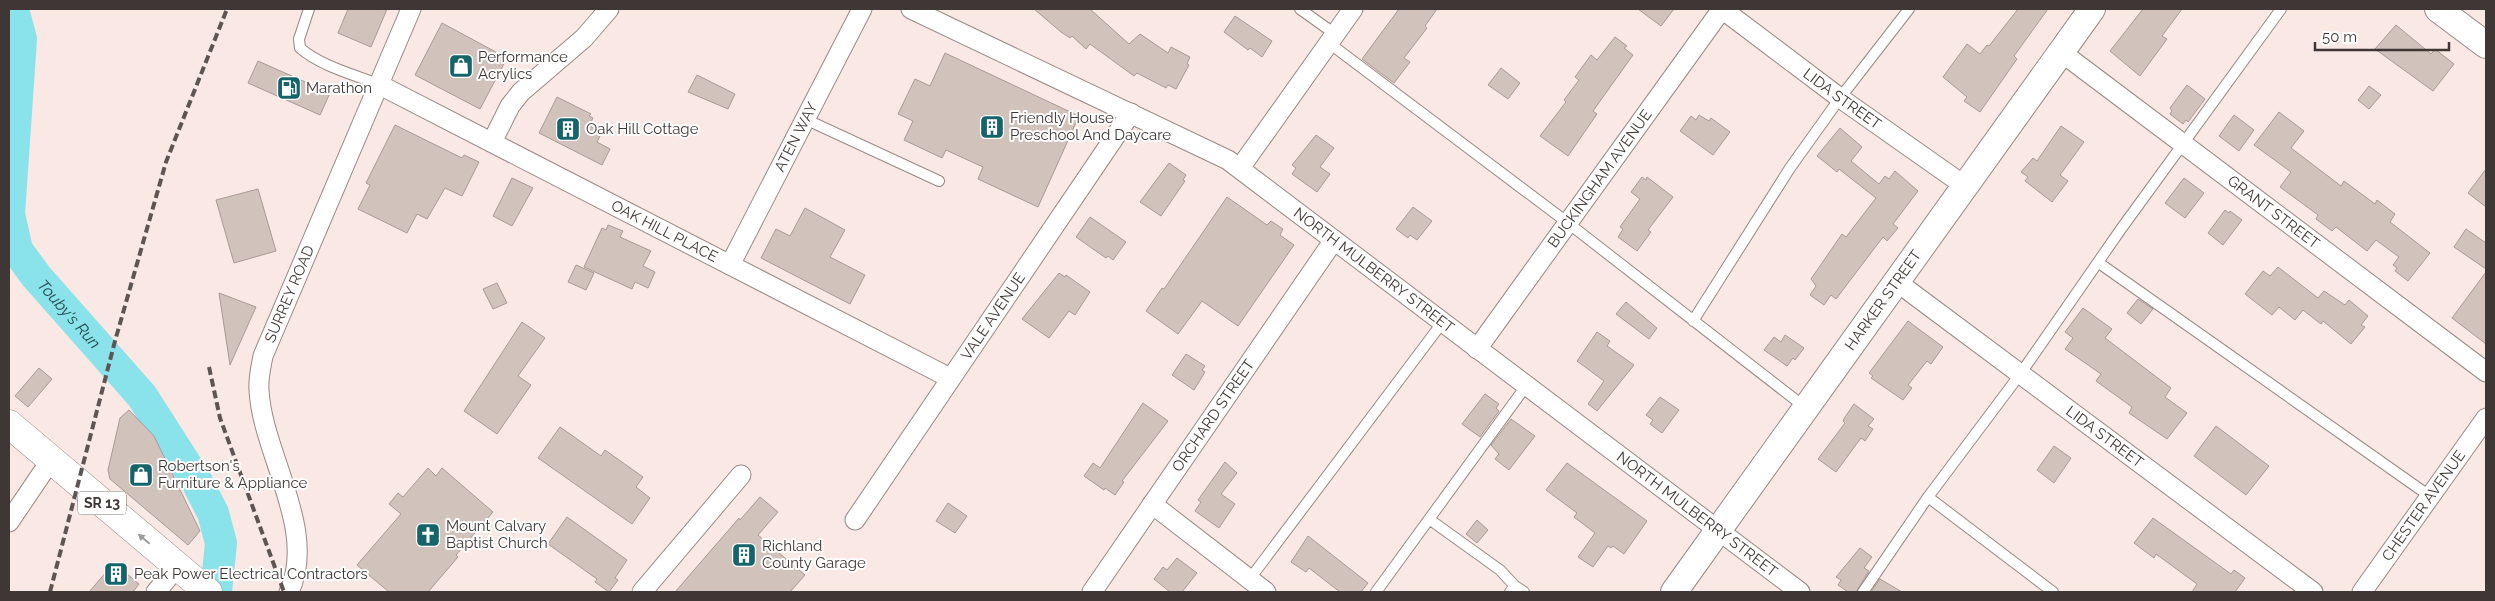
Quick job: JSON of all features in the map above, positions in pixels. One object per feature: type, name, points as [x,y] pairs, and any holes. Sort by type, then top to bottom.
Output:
[{"type":"highway","name":"SR 13","points":[[9,424],[193,580]]},
{"type":"street","name":"SURREY ROAD","points":[[289,592],[296,565],[295,529],[261,405],[260,372],[263,356],[378,84],[412,9]]},
{"type":"street","points":[[492,142],[521,92],[584,38],[609,9]]},
{"type":"street","name":"ATEN WAY","points":[[730,265],[862,9]]},
{"type":"street","name":"NORTH MULBERRY STREET","points":[[911,9],[1212,150],[1240,168],[1442,323],[1800,592]]},
{"type":"street","points":[[1240,168],[1353,9]]},
{"type":"street","name":"LIDA STREET","points":[[1722,9],[1840,98],[1965,186]]},
{"type":"street","name":"BUCKINGHAM AVENUE","points":[[1477,349],[1722,9]]},
{"type":"street","name":"HARKER STREET","points":[[1674,592],[2092,9]]},
{"type":"street","points":[[2438,9],[2486,45]]},
{"type":"street","name":"GRANT STREET","points":[[2061,52],[2486,372]]},
{"type":"street","name":"OAK HILL PLACE","points":[[378,84],[950,378]]},
{"type":"street","name":"VALE AVENUE","points":[[855,520],[1131,112]]},
{"type":"street","name":"ORCHARD STREET","points":[[1092,592],[1334,240]]},
{"type":"street","name":"LIDA STREET","points":[[1897,282],[2313,592]]},
{"type":"street","name":"CHESTER AVENUE","points":[[2362,592],[2486,418]]},
{"type":"street","points":[[9,522],[51,460]]},
{"type":"street","points":[[642,592],[741,475]]},
{"type":"street","points":[[1152,504],[1266,592]]},
{"type":"street","points":[[156,592],[193,580]]},
{"type":"lane","points":[[309,9],[298,39],[300,48],[328,65],[378,84]]},
{"type":"lane","points":[[1300,9],[1332,38],[1806,408]]},
{"type":"lane","points":[[1693,321],[1790,168],[1840,98],[1909,9]]},
{"type":"lane","points":[[1863,592],[1928,497],[2021,373],[2121,229],[2281,9]]},
{"type":"lane","points":[[805,119],[938,181]]},
{"type":"lane","points":[[2099,263],[2431,497]]},
{"type":"lane","points":[[1249,580],[1442,323]]},
{"type":"lane","points":[[1376,592],[1526,386]]},
{"type":"lane","points":[[1928,497],[2052,592]]},
{"type":"lane","points":[[1429,519],[1500,570],[1513,589],[1524,592]]},
{"type":"building","points":[[348,9],[387,9],[371,47],[338,33]]},
{"type":"building","points":[[1034,9],[1090,9],[1129,44],[1140,34],[1168,53],[1171,47],[1190,57],[1187,64],[1189,65],[1176,89],[1168,85],[1166,88],[1137,73],[1134,76],[1090,44],[1086,49],[1072,36],[1070,38],[1061,32]]},
{"type":"building","points":[[1399,9],[1437,9],[1425,26],[1427,28],[1404,58],[1410,62],[1394,83],[1362,59]]},
{"type":"building","points":[[1638,9],[1674,9],[1661,26]]},
{"type":"building","points":[[2018,9],[2048,9],[2014,56],[2017,59],[1980,112],[1964,101],[1967,97],[1943,77],[1967,44],[1980,54],[1987,45],[1989,46]]},
{"type":"building","points":[[2143,9],[2182,9],[2162,36],[2167,39],[2140,76],[2110,51]]},
{"type":"building","points":[[1235,16],[1272,41],[1262,57],[1250,48],[1248,50],[1224,32]]},
{"type":"building","name":"Performance Acrylics","points":[[442,23],[507,58],[480,109],[415,75]]},
{"type":"building","points":[[2396,25],[2431,54],[2435,49],[2454,64],[2433,91],[2375,49]]},
{"type":"building","points":[[1615,37],[1627,46],[1624,48],[1633,55],[1593,111],[1597,114],[1568,156],[1540,136],[1566,102],[1564,100],[1579,80],[1575,77],[1591,55],[1597,60]]},
{"type":"building","name":"Friendly House Preschool And Daycare","points":[[945,53],[1079,116],[1038,207],[978,179],[983,167],[946,150],[942,158],[904,140],[913,121],[898,114],[915,79],[930,86]]},
{"type":"building","name":"Marathon","points":[[258,61],[330,93],[320,115],[248,83]]},
{"type":"building","points":[[1501,68],[1520,83],[1508,99],[1488,85]]},
{"type":"building","points":[[697,75],[735,94],[728,109],[688,92]]},
{"type":"building","points":[[2187,85],[2205,99],[2188,122],[2186,120],[2183,124],[2170,114],[2172,111],[2170,108]]},
{"type":"building","points":[[2369,86],[2381,95],[2369,109],[2358,100]]},
{"type":"building","name":"Oak Hill Cottage","points":[[557,97],[591,114],[589,116],[593,118],[589,126],[602,132],[597,142],[610,149],[602,165],[539,133]]},
{"type":"building","points":[[2279,112],[2304,131],[2291,148],[2341,186],[2344,181],[2375,204],[2377,200],[2395,214],[2390,222],[2430,253],[2408,281],[2395,271],[2397,268],[2393,265],[2399,257],[2376,240],[2367,251],[2336,227],[2332,231],[2316,219],[2318,215],[2280,187],[2291,172],[2254,145]]},
{"type":"building","points":[[1699,115],[1709,121],[1711,118],[1730,132],[1713,155],[1680,131],[1691,116],[1696,120]]},
{"type":"building","points":[[2234,115],[2254,130],[2239,151],[2219,136]]},
{"type":"building","points":[[395,125],[462,158],[464,155],[479,162],[462,196],[445,188],[427,219],[417,214],[407,233],[358,209],[370,185],[366,183]]},
{"type":"building","points":[[2061,126],[2084,142],[2060,175],[2068,181],[2052,202],[2025,181],[2028,177],[2021,172],[2033,158],[2037,161]]},
{"type":"building","points":[[1840,128],[1862,147],[1851,161],[1879,184],[1885,176],[1889,179],[1895,171],[1918,191],[1893,224],[1898,228],[1887,241],[1883,237],[1836,299],[1831,295],[1824,305],[1810,295],[1816,286],[1811,279],[1842,234],[1846,237],[1876,198],[1839,169],[1837,172],[1817,156]]},
{"type":"building","points":[[1316,135],[1334,148],[1320,167],[1330,174],[1317,192],[1292,174],[1296,168],[1292,165]]},
{"type":"building","points":[[1169,163],[1186,175],[1183,180],[1185,181],[1161,216],[1140,202]]},
{"type":"building","points":[[2486,169],[2486,207],[2468,193]]},
{"type":"building","points":[[1642,177],[1646,180],[1647,177],[1673,197],[1648,230],[1651,232],[1637,251],[1618,237],[1623,229],[1620,227],[1640,199],[1631,192]]},
{"type":"building","points":[[512,178],[533,188],[512,226],[493,216]]},
{"type":"building","points":[[2184,178],[2204,193],[2185,218],[2165,203]]},
{"type":"building","points":[[258,189],[276,251],[234,263],[216,200]]},
{"type":"building","points":[[1227,197],[1267,225],[1271,221],[1283,229],[1280,235],[1294,245],[1238,326],[1202,301],[1178,334],[1146,311],[1162,288],[1164,289]]},
{"type":"building","points":[[1413,207],[1432,221],[1417,240],[1410,235],[1408,238],[1396,229]]},
{"type":"building","points":[[805,208],[845,230],[830,257],[865,275],[850,304],[761,258],[776,229],[790,236]]},
{"type":"building","points":[[2225,210],[2229,213],[2230,211],[2242,220],[2223,245],[2208,233]]},
{"type":"building","points":[[1090,217],[1126,242],[1113,260],[1108,256],[1106,258],[1076,237]]},
{"type":"building","points":[[608,225],[623,231],[620,237],[651,251],[643,266],[655,272],[648,288],[635,282],[632,289],[584,267],[602,228],[606,230]]},
{"type":"building","points":[[2466,229],[2486,243],[2486,269],[2454,247]]},
{"type":"building","points":[[576,265],[594,273],[586,290],[568,282]]},
{"type":"building","points":[[2278,267],[2318,298],[2324,291],[2345,305],[2349,300],[2368,316],[2361,325],[2365,327],[2351,344],[2323,321],[2321,324],[2303,310],[2295,320],[2279,307],[2272,315],[2245,294],[2263,271],[2270,276]]},
{"type":"building","points":[[2486,272],[2486,344],[2452,318]]},
{"type":"building","points":[[1059,273],[1065,277],[1066,275],[1090,292],[1075,315],[1069,311],[1049,338],[1022,319]]},
{"type":"building","points":[[497,283],[507,303],[493,309],[483,289]]},
{"type":"building","points":[[219,293],[256,307],[230,365]]},
{"type":"building","points":[[2138,299],[2153,309],[2141,324],[2127,313]]},
{"type":"building","points":[[1626,302],[1657,328],[1649,339],[1616,314]]},
{"type":"building","points":[[2083,308],[2112,329],[2105,338],[2171,388],[2165,397],[2187,413],[2167,439],[2129,413],[2132,407],[2096,381],[2101,374],[2065,349],[2073,338],[2065,332]]},
{"type":"building","points":[[1908,321],[1943,347],[1931,364],[1927,361],[1908,385],[1912,388],[1903,400],[1871,378],[1873,376],[1869,373]]},
{"type":"building","points":[[522,322],[545,338],[518,376],[531,385],[497,434],[464,411]]},
{"type":"building","points":[[1597,332],[1610,341],[1607,346],[1634,365],[1597,411],[1588,404],[1604,381],[1577,361]]},
{"type":"building","points":[[1785,335],[1804,348],[1795,360],[1793,358],[1787,366],[1764,350],[1774,337],[1781,342]]},
{"type":"building","points":[[1186,354],[1205,366],[1202,370],[1205,372],[1194,390],[1172,375]]},
{"type":"building","points":[[39,368],[52,379],[28,407],[15,396]]},
{"type":"building","points":[[1485,394],[1499,404],[1496,408],[1499,411],[1480,437],[1462,424]]},
{"type":"building","points":[[1660,397],[1679,410],[1662,433],[1650,424],[1653,420],[1646,415]]},
{"type":"building","points":[[1143,403],[1168,421],[1122,481],[1124,482],[1115,495],[1084,476],[1093,463],[1100,468]]},
{"type":"building","points":[[1854,404],[1874,419],[1868,426],[1873,429],[1865,441],[1861,438],[1836,472],[1818,459],[1845,423],[1843,421]]},
{"type":"building","name":"Robertson's Furniture & Appliance","points":[[129,410],[154,436],[200,531],[188,545],[110,479],[108,470],[120,418]]},
{"type":"building","points":[[1511,419],[1535,436],[1509,470],[1495,459],[1499,454],[1491,445]]},
{"type":"building","points":[[2216,426],[2269,466],[2246,495],[2194,456]]},
{"type":"building","points":[[560,427],[601,456],[605,450],[643,477],[636,487],[650,498],[632,524],[538,458]]},
{"type":"building","points":[[2054,446],[2071,458],[2054,483],[2037,470]]},
{"type":"building","points":[[1225,462],[1237,473],[1221,494],[1235,504],[1219,528],[1195,511],[1201,502],[1198,500]]},
{"type":"building","points":[[1567,463],[1647,521],[1624,554],[1613,546],[1611,548],[1608,546],[1593,567],[1578,557],[1595,533],[1574,517],[1577,513],[1546,490]]},
{"type":"building","name":"Mount Calvary Baptist Church","points":[[428,468],[436,476],[442,468],[493,512],[456,555],[458,557],[428,592],[389,592],[357,565],[401,514],[389,504],[398,493],[403,497]]},
{"type":"building","name":"Richland County Garage","points":[[760,497],[778,512],[758,535],[805,575],[790,592],[675,592],[739,518],[740,520]]},
{"type":"building","points":[[948,503],[967,516],[955,533],[936,521]]},
{"type":"building","points":[[567,517],[627,560],[615,578],[618,580],[609,592],[595,582],[597,579],[548,544]]},
{"type":"building","points":[[2153,518],[2231,574],[2234,570],[2245,578],[2235,592],[2192,592],[2197,584],[2156,554],[2154,558],[2134,543]]},
{"type":"building","points":[[1477,520],[1488,530],[1477,543],[1466,534]]},
{"type":"building","points":[[1308,536],[1368,583],[1361,592],[1340,592],[1309,568],[1306,572],[1291,562]]},
{"type":"building","points":[[1860,548],[1872,557],[1864,568],[1869,571],[1856,592],[1848,592],[1838,585],[1841,580],[1836,577]]},
{"type":"building","points":[[1177,558],[1197,573],[1182,592],[1170,592],[1154,579],[1163,567],[1167,570]]},
{"type":"building","name":"Peak Power Electrical Contractors","points":[[114,563],[139,584],[133,592],[89,592]]},
{"type":"building","points":[[1880,579],[1902,592],[1871,592]]},
{"type":"waterway","name":"Touby's Run","points":[[13,9],[21,39],[9,214],[17,250],[36,276],[142,396],[197,482],[213,513],[221,543],[216,592]]},
{"type":"railway","points":[[50,592],[115,341],[166,162],[227,9]]},
{"type":"railway","points":[[209,367],[220,418],[284,592]]},
{"type":"place","name":"Performance Acrylics","points":[[461,66]]},
{"type":"place","name":"Marathon","points":[[289,88]]},
{"type":"place","name":"Friendly House Preschool And Daycare","points":[[992,127]]},
{"type":"place","name":"Oak Hill Cottage","points":[[568,129]]},
{"type":"place","name":"Robertson's Furniture & Appliance","points":[[141,475]]},
{"type":"place","name":"Mount Calvary Baptist Church","points":[[428,535]]},
{"type":"place","name":"Richland County Garage","points":[[744,555]]},
{"type":"place","name":"Peak Power Electrical Contractors","points":[[116,574]]}]
